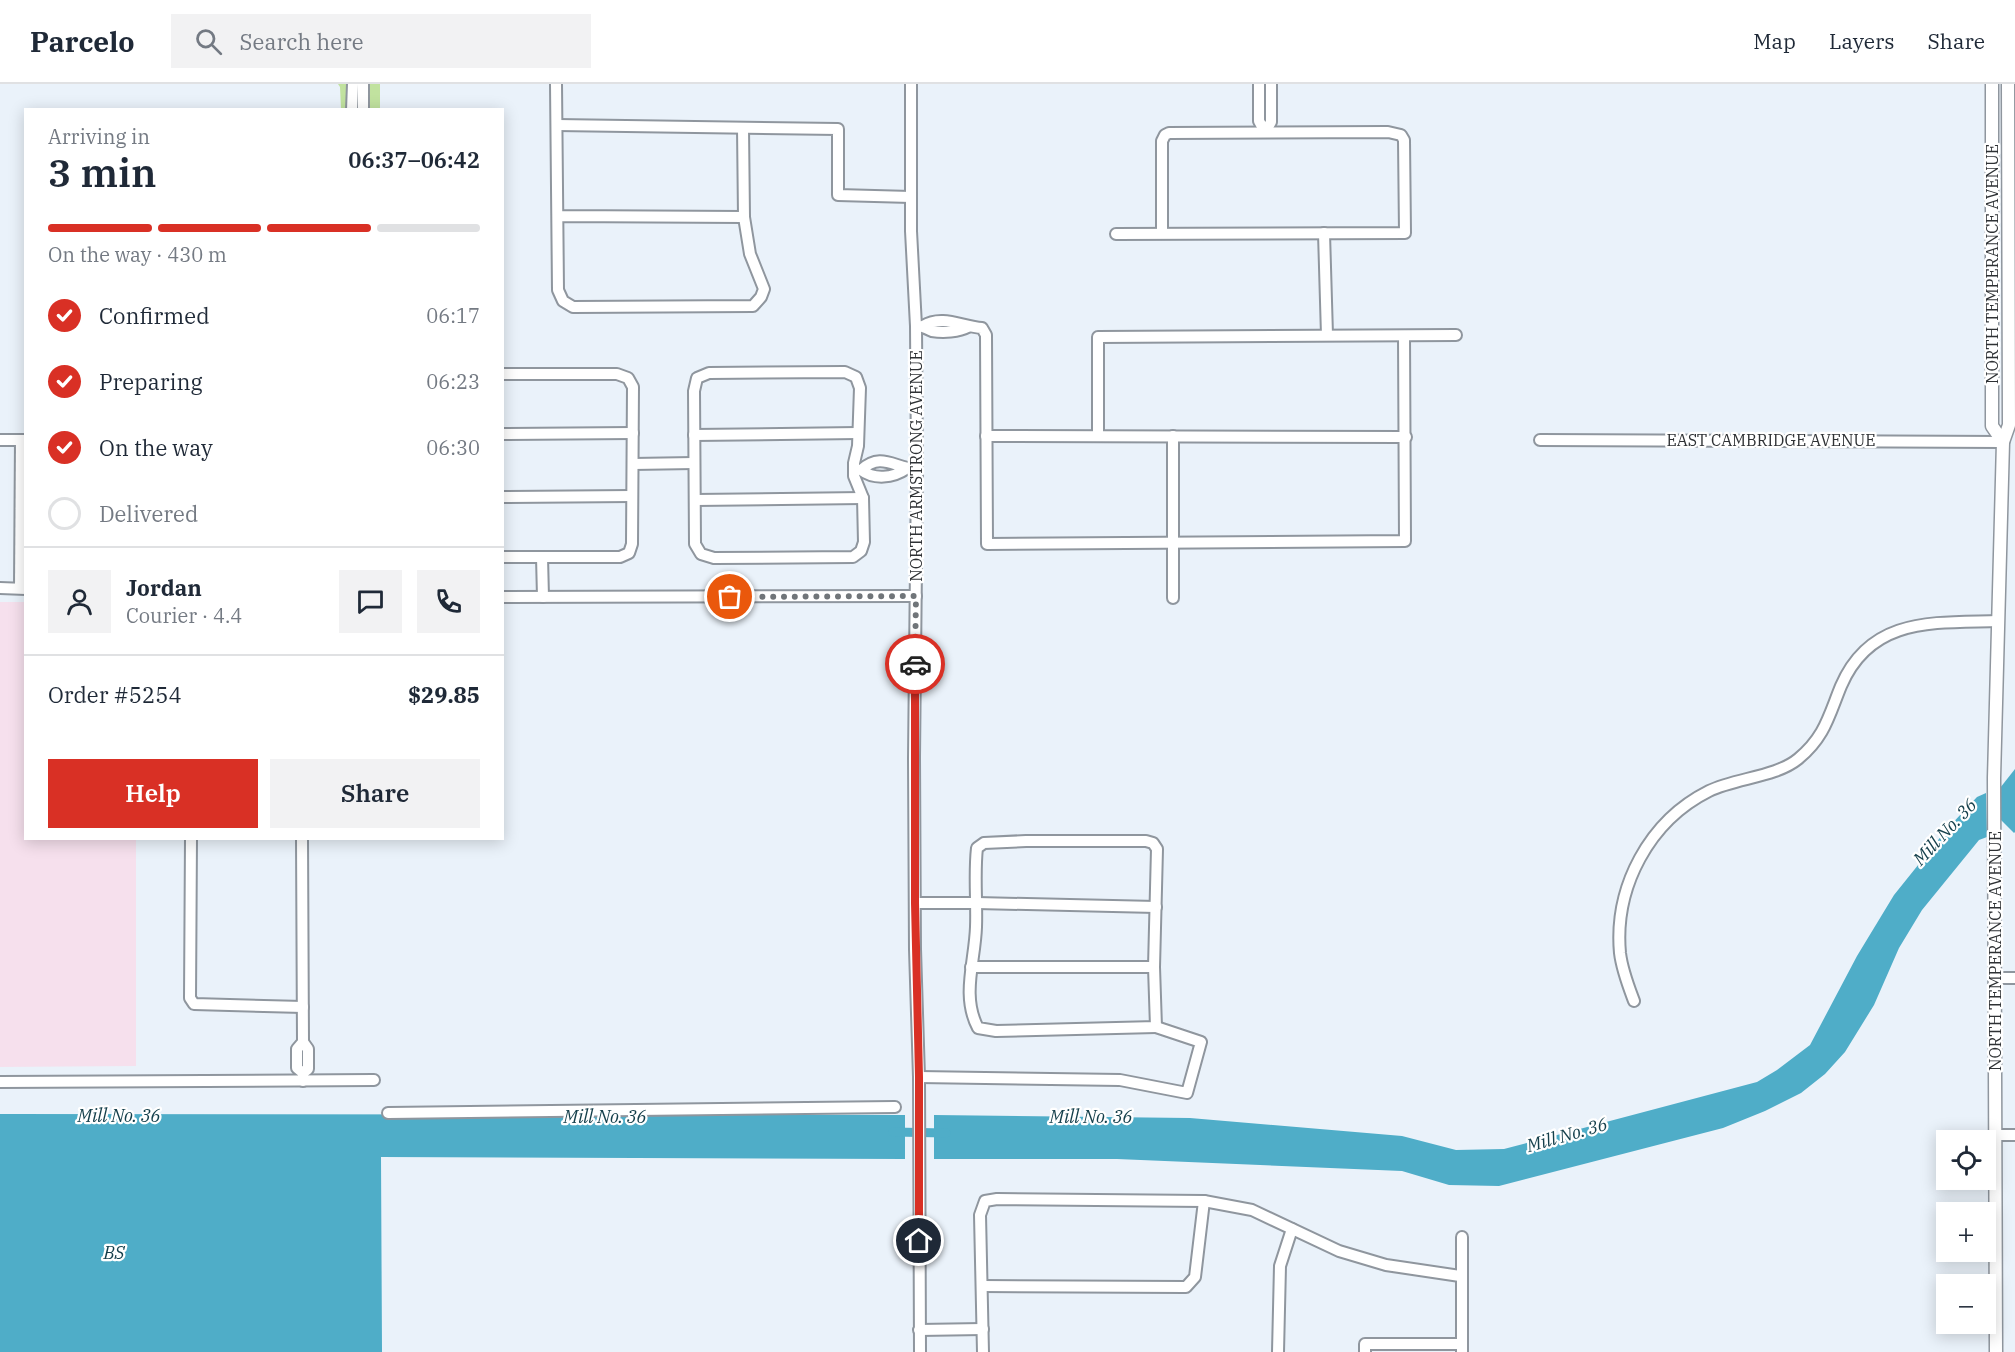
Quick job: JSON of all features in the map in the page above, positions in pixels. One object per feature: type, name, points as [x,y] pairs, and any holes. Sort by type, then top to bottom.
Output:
[{"type":"main road","name":"NORTH TEMPERANCE AVENUE","points":[[1992,84],[1992,426],[2003,442]]},
{"type":"main road","name":"NORTH TEMPERANCE AVENUE","points":[[1996,1130],[1994,778],[2003,442],[2009,425],[2008,84]]},
{"type":"main road","name":"NORTH TEMPERANCE AVENUE","points":[[1996,1190],[1996,1352]]},
{"type":"street","points":[[352,84],[352,108]]},
{"type":"street","points":[[363,84],[363,108]]},
{"type":"street","points":[[556,84],[558,290],[563,301],[573,307],[753,306],[761,297],[764,289],[750,254],[744,217],[743,128]]},
{"type":"street","name":"NORTH ARMSTRONG AVENUE","points":[[911,84],[911,197],[920,326],[911,469],[916,596],[915,903],[919,1077],[920,1352]]},
{"type":"street","points":[[1259,84],[1259,121],[1265,132]]},
{"type":"street","points":[[1265,132],[1271,122],[1271,84]]},
{"type":"street","points":[[558,125],[838,129],[838,195],[911,197]]},
{"type":"street","points":[[1116,234],[1162,234],[1324,233],[1405,233],[1404,147],[1401,135],[1388,132],[1175,132],[1165,135],[1162,141],[1162,234]]},
{"type":"street","points":[[558,216],[744,217]]},
{"type":"street","points":[[1324,233],[1327,335]]},
{"type":"street","points":[[920,326],[931,321],[961,322],[968,327],[982,328],[986,335],[987,544],[1405,541],[1404,336]]},
{"type":"street","points":[[1098,436],[1098,338],[1455,335]]},
{"type":"street","points":[[858,470],[860,388],[856,377],[845,372],[709,373],[697,378],[694,392],[695,544],[701,554],[714,558],[853,557],[861,551],[864,542],[864,498],[854,476],[858,470],[870,462],[894,462],[911,469]]},
{"type":"street","points":[[504,374],[617,374],[628,378],[633,387],[632,544],[629,553],[620,557],[504,557]]},
{"type":"street","points":[[504,434],[633,433]]},
{"type":"street","points":[[694,435],[858,433]]},
{"type":"street","points":[[986,436],[1406,437]]},
{"type":"street","points":[[1173,436],[1173,597]]},
{"type":"street","points":[[0,440],[23,440],[23,588],[0,588]]},
{"type":"street","name":"EAST CAMBRIDGE AVENUE","points":[[1540,440],[2003,442]]},
{"type":"street","points":[[878,462],[878,476]]},
{"type":"street","points":[[633,464],[694,464]]},
{"type":"street","points":[[858,470],[868,476],[896,476],[911,469]]},
{"type":"street","points":[[504,497],[632,496]]},
{"type":"street","points":[[695,500],[864,498]]},
{"type":"street","points":[[542,557],[543,597]]},
{"type":"street","points":[[504,597],[916,596]]},
{"type":"street","points":[[1634,1001],[1624,974],[1620,953],[1625,895],[1640,857],[1669,819],[1708,792],[1730,783],[1782,769],[1797,760],[1823,733],[1848,673],[1860,657],[1882,637],[1896,630],[1917,625],[1998,621]]},
{"type":"street","points":[[191,840],[190,998],[194,1004],[200,1006],[303,1006]]},
{"type":"street","points":[[303,840],[303,1042],[297,1048],[297,1068],[303,1077]]},
{"type":"street","points":[[919,1077],[1120,1080],[1187,1094],[1201,1042],[1156,1027],[996,1031],[978,1028],[970,1006],[970,967],[976,935],[977,848],[984,843],[1146,841],[1153,843],[1157,849],[1154,967],[1156,1027]]},
{"type":"street","points":[[915,903],[1156,908]]},
{"type":"street","points":[[970,967],[1154,967]]},
{"type":"street","points":[[1995,978],[2015,978]]},
{"type":"street","points":[[0,1082],[303,1077],[374,1080]]},
{"type":"street","points":[[388,1113],[896,1107]]},
{"type":"street","points":[[1996,1135],[2015,1135]]},
{"type":"street","points":[[983,1352],[980,1215],[985,1201],[997,1199],[1204,1201],[1252,1210],[1339,1251],[1386,1265],[1460,1276]]},
{"type":"street","points":[[982,1286],[1186,1287],[1195,1277],[1204,1201]]},
{"type":"street","points":[[1278,1352],[1280,1266],[1292,1228]]},
{"type":"street","points":[[1365,1352],[1365,1344],[1462,1348],[1460,1276],[1462,1237]]},
{"type":"street","points":[[920,1330],[983,1329]]},
{"type":"shaded area","points":[[0,602],[24,602],[24,840],[136,840],[136,1066],[0,1067]]},
{"type":"green space","points":[[338,84],[347,84],[347,108],[341,108]]},
{"type":"green space","points":[[368,84],[380,84],[380,108],[368,108]]},
{"type":"water","points":[[2015,769],[2014,833],[2000,819],[2000,788]]},
{"type":"water","points":[[1986,793],[1987,837],[1979,840],[1922,910],[1899,948],[1874,1005],[1845,1052],[1825,1074],[1801,1093],[1723,1128],[1499,1186],[1449,1185],[1402,1171],[1117,1159],[934,1159],[934,1115],[1190,1118],[1402,1136],[1456,1150],[1504,1149],[1757,1082],[1810,1045],[1857,956],[1894,895],[1947,829],[1977,797]]},
{"type":"water","name":"BS","points":[[0,1114],[905,1115],[905,1159],[381,1157],[382,1352],[0,1352]]},
{"type":"waterway","name":"Mill No. 36","points":[[893,1132],[946,1133]]},
{"type":"way so far","points":[[730,597],[916,596],[915,664]]},
{"type":"route","points":[[915,664],[915,949],[919,1077],[919,1241]]}]
